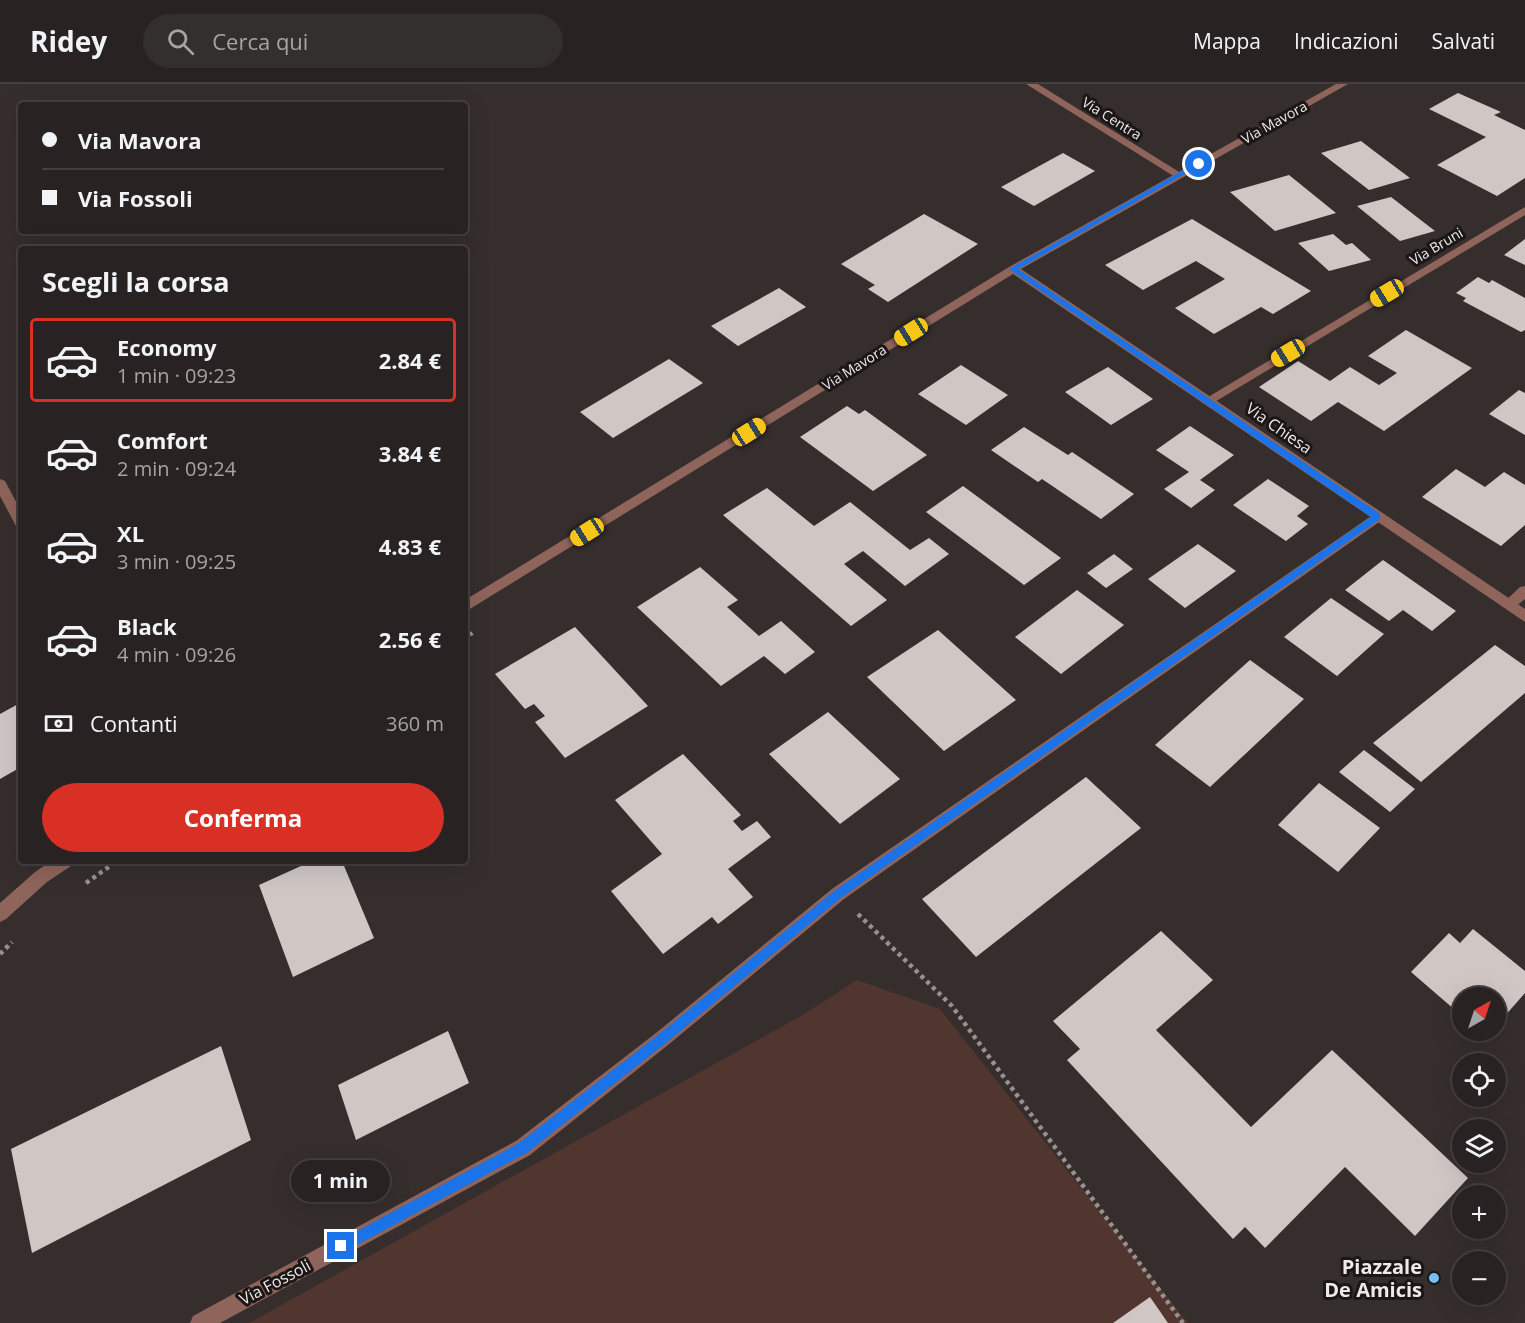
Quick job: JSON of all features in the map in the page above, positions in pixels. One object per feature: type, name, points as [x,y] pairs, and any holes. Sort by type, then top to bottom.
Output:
[{"type":"street","name":"Via Centra","points":[[1031,84],[1179,175]]},
{"type":"street","name":"Via Mavora","points":[[468,605],[1013,269],[1343,84]]},
{"type":"street","name":"Via Bruni","points":[[1209,400],[1525,210]]},
{"type":"street","name":"Via Chiesa","points":[[1013,269],[1525,616]]},
{"type":"street","points":[[0,484],[18,517]]},
{"type":"street","name":"Via Fossoli","points":[[200,1323],[523,1148],[662,1039],[838,894],[1377,517]]},
{"type":"street","points":[[1509,604],[1525,591]]},
{"type":"street","points":[[0,914],[41,877],[60,864]]},
{"type":"path","points":[[838,894],[952,1006],[1183,1323]]},
{"type":"shaded area","points":[[857,980],[940,1009],[1188,1323],[249,1323],[801,1016]]},
{"type":"building","points":[[1458,93],[1501,112],[1494,115],[1525,130],[1525,178],[1497,196],[1437,165],[1486,137],[1429,109]]},
{"type":"building","points":[[1361,141],[1410,178],[1369,190],[1321,153]]},
{"type":"building","points":[[1063,153],[1095,171],[1034,206],[1001,187]]},
{"type":"building","points":[[1289,175],[1336,213],[1275,231],[1230,192]]},
{"type":"building","points":[[1391,197],[1435,231],[1400,241],[1357,206]]},
{"type":"building","points":[[924,214],[978,244],[888,302],[868,289],[875,285],[841,264]]},
{"type":"building","points":[[1192,219],[1311,291],[1273,314],[1261,307],[1214,334],[1175,308],[1225,279],[1196,261],[1143,290],[1105,265]]},
{"type":"building","points":[[1333,234],[1346,245],[1352,243],[1371,260],[1329,271],[1298,243]]},
{"type":"building","points":[[1525,239],[1525,265],[1504,255]]},
{"type":"building","points":[[1478,277],[1489,283],[1492,280],[1525,298],[1525,330],[1521,332],[1463,301],[1466,298],[1456,293]]},
{"type":"building","points":[[779,288],[806,307],[738,346],[711,326]]},
{"type":"building","points":[[1406,330],[1472,368],[1384,431],[1338,402],[1311,421],[1259,387],[1298,361],[1330,381],[1350,367],[1379,385],[1397,373],[1368,356]]},
{"type":"building","points":[[669,359],[703,383],[613,438],[580,412]]},
{"type":"building","points":[[961,365],[1008,395],[966,425],[918,394]]},
{"type":"building","points":[[1108,367],[1153,399],[1111,425],[1065,392]]},
{"type":"building","points":[[1519,390],[1525,393],[1525,435],[1489,414]]},
{"type":"building","points":[[847,406],[859,414],[865,410],[927,455],[873,491],[800,437]]},
{"type":"building","points":[[1190,426],[1234,455],[1200,480],[1215,490],[1191,508],[1164,489],[1189,472],[1156,450]]},
{"type":"building","points":[[1024,427],[1068,455],[1072,452],[1134,494],[1101,519],[1042,479],[1038,482],[991,450]]},
{"type":"building","points":[[1456,469],[1485,487],[1504,472],[1525,485],[1525,525],[1501,546],[1422,497]]},
{"type":"building","points":[[1268,479],[1309,506],[1297,516],[1308,524],[1286,541],[1233,505]]},
{"type":"building","points":[[963,486],[1061,558],[1024,585],[926,512]]},
{"type":"building","points":[[767,488],[814,526],[850,502],[910,550],[929,538],[949,554],[905,586],[863,551],[844,564],[887,600],[851,626],[723,515]]},
{"type":"building","points":[[1198,544],[1236,571],[1185,608],[1148,579]]},
{"type":"building","points":[[1114,554],[1133,569],[1106,588],[1087,573]]},
{"type":"building","points":[[1383,560],[1456,611],[1432,631],[1403,610],[1389,621],[1345,590]]},
{"type":"building","points":[[700,567],[738,600],[727,607],[759,636],[781,621],[815,652],[785,674],[764,656],[721,686],[637,607]]},
{"type":"building","points":[[1077,590],[1124,625],[1061,674],[1015,637]]},
{"type":"building","points":[[1331,598],[1384,634],[1337,676],[1284,637]]},
{"type":"building","points":[[575,627],[648,706],[565,758],[535,722],[545,716],[534,704],[525,709],[495,674]]},
{"type":"building","points":[[938,630],[1016,700],[944,751],[867,677]]},
{"type":"building","points":[[1495,645],[1525,666],[1525,693],[1421,782],[1373,743]]},
{"type":"building","points":[[1250,660],[1304,699],[1210,787],[1155,745]]},
{"type":"building","points":[[18,704],[18,769],[0,779],[0,714]]},
{"type":"building","points":[[828,712],[900,779],[840,824],[769,754]]},
{"type":"building","points":[[1364,750],[1415,789],[1390,812],[1339,772]]},
{"type":"building","points":[[683,754],[741,815],[733,821],[742,831],[757,821],[771,837],[728,869],[753,897],[718,924],[712,917],[663,954],[611,891],[662,854],[615,800]]},
{"type":"building","points":[[1086,777],[1141,828],[976,957],[922,899]]},
{"type":"building","points":[[1319,783],[1380,828],[1338,872],[1278,825]]},
{"type":"building","points":[[305,864],[343,864],[374,938],[293,977],[259,885]]},
{"type":"building","points":[[1473,929],[1525,971],[1525,993],[1506,1015],[1506,987],[1452,987],[1452,1007],[1411,972],[1449,933],[1460,943]]},
{"type":"building","points":[[1161,931],[1213,980],[1156,1030],[1251,1127],[1332,1050],[1452,1163],[1452,1173],[1463,1173],[1468,1178],[1462,1185],[1452,1185],[1452,1196],[1415,1236],[1345,1167],[1265,1248],[1245,1227],[1233,1239],[1067,1060],[1080,1049],[1053,1021]]},
{"type":"building","points":[[448,1031],[469,1083],[356,1140],[338,1085]]},
{"type":"building","points":[[221,1046],[251,1140],[32,1253],[11,1149]]},
{"type":"building","points":[[1150,1297],[1168,1323],[1113,1323]]},
{"type":"place","name":"Piazzale De Amicis","points":[[1434,1278]]},
{"type":"route","points":[[341,1246],[523,1148],[662,1039],[838,894],[1377,517],[1209,400],[1013,269],[1199,164]]}]
